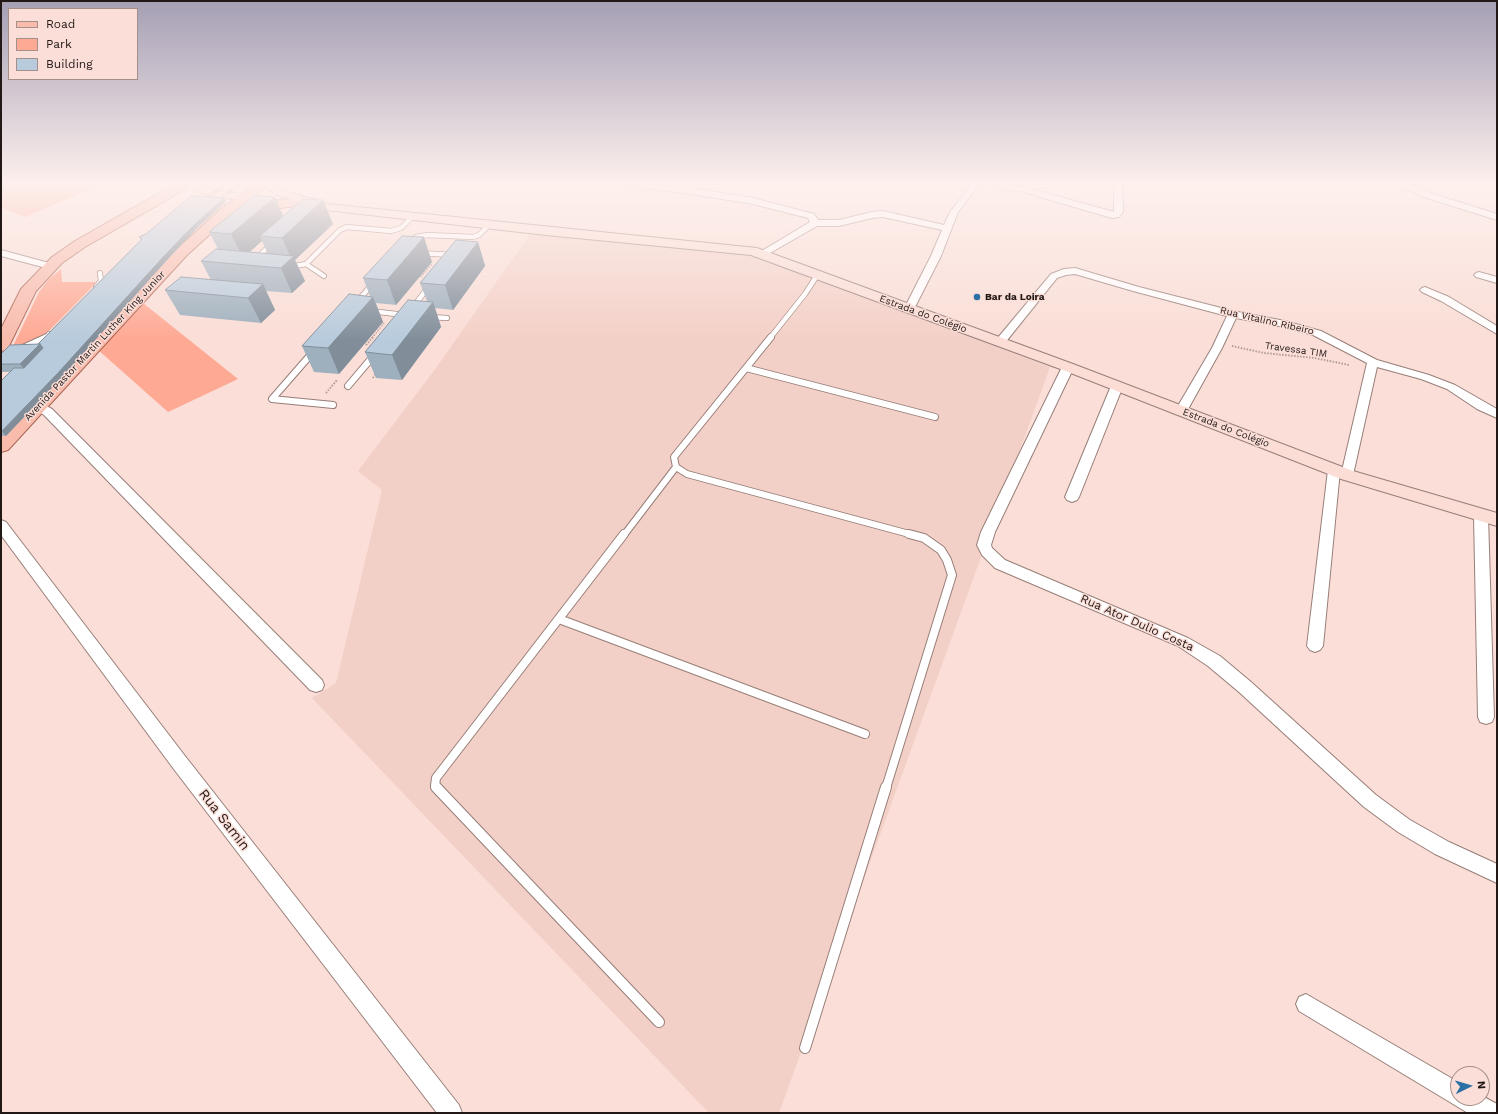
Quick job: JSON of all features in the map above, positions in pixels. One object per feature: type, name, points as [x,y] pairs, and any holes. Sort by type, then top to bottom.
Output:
[{"type":"main road","points":[[1,345],[29,289],[50,266],[80,244],[94,236]]},
{"type":"main road","name":"Avenida Pastor Martin Luther King Junior","points":[[1,446],[182,252],[199,236]]},
{"type":"main road","name":"Estrada do Colégio","points":[[603,236],[738,249],[763,254],[909,310],[1068,367],[1347,475],[1497,520]]},
{"type":"street","points":[[763,254],[793,236]]},
{"type":"street","points":[[909,310],[936,256],[943,236]]},
{"type":"street","points":[[1,253],[50,266]]},
{"type":"street","name":"Rua Vitalino Ribeiro","points":[[1000,342],[1054,276],[1064,272],[1075,271],[1136,289],[1233,314],[1312,331],[1372,366],[1425,377],[1451,387],[1497,414]]},
{"type":"street","points":[[1479,275],[1497,280]]},
{"type":"street","points":[[1425,290],[1452,303],[1497,331]]},
{"type":"street","points":[[1181,410],[1220,343],[1233,314]]},
{"type":"street","points":[[1347,475],[1372,366]]},
{"type":"street","name":"Rua Ator Dulio Costa","points":[[1068,367],[988,532],[984,545],[987,551],[1000,564],[1183,642],[1214,660],[1370,800],[1404,826],[1442,848],[1497,874]]},
{"type":"street","points":[[1072,498],[1117,386]]},
{"type":"street","points":[[39,406],[48,412],[316,685]]},
{"type":"street","points":[[1315,646],[1334,470]]},
{"type":"street","points":[[1481,516],[1486,717]]},
{"type":"street","name":"Rua Samin","points":[[1,525],[179,762],[451,1113]]},
{"type":"street","points":[[1306,1004],[1450,1089]]},
{"type":"street","points":[[1478,1106],[1490,1113]]},
{"type":"lane","points":[[281,266],[298,267],[306,264],[334,236]]},
{"type":"lane","points":[[406,246],[416,237],[421,236],[476,236]]},
{"type":"lane","points":[[260,265],[254,261],[279,237]]},
{"type":"lane","points":[[416,252],[454,255],[443,269]]},
{"type":"lane","points":[[306,264],[324,276]]},
{"type":"lane","points":[[90,293],[101,281],[100,273]]},
{"type":"lane","points":[[805,1048],[952,575],[947,560],[941,550],[924,538],[687,474],[676,467],[674,457],[805,294],[818,274]]},
{"type":"lane","points":[[355,304],[381,275]]},
{"type":"lane","points":[[402,321],[434,281]]},
{"type":"lane","points":[[364,311],[414,315]]},
{"type":"lane","points":[[420,316],[447,318]]},
{"type":"lane","points":[[20,349],[46,338],[52,332]]},
{"type":"lane","points":[[319,345],[272,399],[333,405]]},
{"type":"lane","points":[[348,386],[377,352]]},
{"type":"lane","points":[[746,368],[935,417]]},
{"type":"lane","points":[[659,1022],[435,786],[436,778],[676,467]]},
{"type":"lane","points":[[559,619],[865,734]]},
{"type":"path","points":[[428,268],[443,269]]},
{"type":"path","name":"Travessa TIM","points":[[1220,343],[1264,353],[1372,366]]},
{"type":"path","points":[[373,378],[378,372]]},
{"type":"shaded area","points":[[529,236],[554,236],[748,252],[1050,367],[779,1113],[709,1113],[312,698],[336,683],[382,490],[358,471],[436,368]]},
{"type":"green space","points":[[61,269],[62,282],[95,282],[95,284],[45,335],[11,350],[39,292],[48,280]]},
{"type":"green space","points":[[143,303],[238,379],[168,412],[97,349]]},
{"type":"building","points":[[183,236],[58,373],[1,431],[1,381],[14,368],[24,368],[43,348],[40,344],[38,344],[142,239],[139,237]]},
{"type":"building","points":[[260,236],[284,236],[282,238]]},
{"type":"building","points":[[402,236],[424,237],[387,280],[363,278]]},
{"type":"building","points":[[456,240],[478,242],[445,285],[420,283]]},
{"type":"building","points":[[216,249],[294,256],[281,268],[201,261]]},
{"type":"building","points":[[181,277],[263,284],[248,298],[165,290]]},
{"type":"building","points":[[349,294],[373,297],[328,348],[302,346]]},
{"type":"building","points":[[408,300],[433,302],[392,355],[365,352]]},
{"type":"building","points":[[40,344],[20,364],[1,364],[1,354],[10,345]]},
{"type":"place","name":"Bar da Loira","points":[[977,297]]}]
